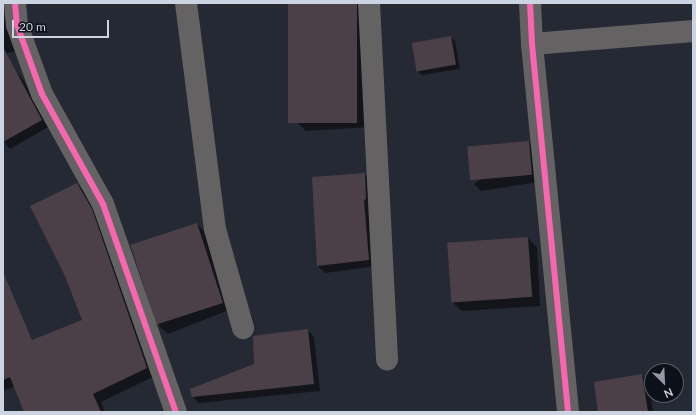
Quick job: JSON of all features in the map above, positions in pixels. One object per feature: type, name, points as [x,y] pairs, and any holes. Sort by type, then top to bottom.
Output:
[{"type":"street","points":[[15,3],[17,25],[42,94],[103,204],[176,412]]},
{"type":"street","points":[[186,3],[215,229],[243,328]]},
{"type":"street","points":[[369,3],[387,360]]},
{"type":"street","points":[[530,3],[532,44],[568,412]]},
{"type":"street","points":[[532,44],[693,31]]},
{"type":"building","points":[[288,3],[357,3],[357,123],[288,123]]},
{"type":"building","points":[[451,36],[456,65],[417,72],[412,43]]},
{"type":"building","points":[[3,47],[42,120],[3,142]]},
{"type":"building","points":[[529,141],[532,175],[470,180],[467,146]]},
{"type":"building","points":[[365,173],[366,199],[364,200],[369,260],[317,266],[312,177]]},
{"type":"building","points":[[77,183],[92,209],[147,368],[93,394],[101,412],[24,412],[10,377],[3,380],[3,272],[32,340],[82,320],[65,276],[30,206]]},
{"type":"building","points":[[197,223],[223,303],[156,325],[130,245]]},
{"type":"building","points":[[528,237],[532,297],[451,303],[447,243]]},
{"type":"building","points":[[308,329],[314,384],[192,397],[190,389],[254,364],[253,336]]},
{"type":"building","points":[[642,374],[644,403],[647,403],[648,412],[598,412],[594,382]]},
{"type":"cycle path","points":[[15,3],[17,25],[42,94],[103,204],[176,412]]},
{"type":"cycle path","points":[[530,3],[532,44],[568,412]]}]
